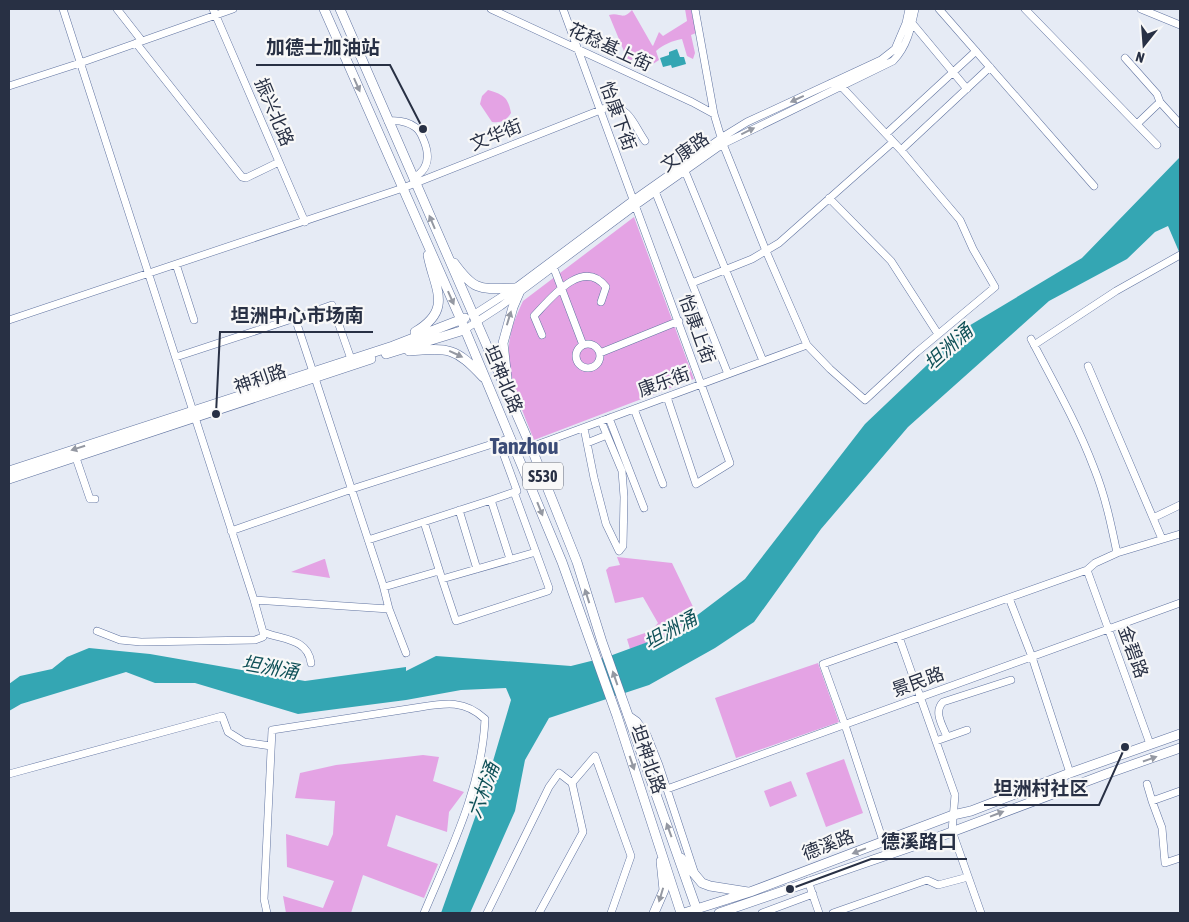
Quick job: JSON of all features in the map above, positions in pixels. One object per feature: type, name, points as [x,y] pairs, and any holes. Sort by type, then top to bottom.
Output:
[{"type":"main road","name":"坦神北路","points":[[324,9],[461,320],[562,562],[617,716],[683,913]]},
{"type":"main road","name":"坦神北路","points":[[340,9],[531,447],[577,562],[602,642],[697,911]]},
{"type":"main road","points":[[392,349],[426,326],[437,311],[439,292],[430,266],[426,242]]},
{"type":"main road","points":[[444,248],[467,281],[482,288],[517,291],[502,343],[510,400]]},
{"type":"main road","points":[[314,375],[351,359],[392,349],[461,320],[474,319]]},
{"type":"main road","name":"神利路","points":[[9,479],[76,458],[194,414],[392,349],[464,330]]},
{"type":"main road","points":[[392,349],[454,351],[467,360],[488,383]]},
{"type":"main road","points":[[9,471],[194,414]]},
{"type":"main road","name":"德溪路","points":[[719,913],[883,841],[1180,734]]},
{"type":"main road","name":"德溪路","points":[[683,913],[752,897],[848,869],[1180,748]]},
{"type":"main road","points":[[654,913],[664,890],[658,840]]},
{"type":"main road","points":[[677,853],[702,883],[752,897],[738,913]]},
{"type":"street","points":[[63,9],[254,600],[263,637],[255,640],[141,642],[120,640],[97,631]]},
{"type":"street","points":[[116,9],[242,177],[246,178],[279,162]]},
{"type":"street","points":[[9,86],[139,42],[214,11],[233,9]]},
{"type":"street","name":"花稔基上街","points":[[491,9],[714,114]]},
{"type":"street","points":[[563,10],[572,9]]},
{"type":"street","points":[[695,9],[714,114],[722,141],[807,345],[830,369],[865,400],[995,286],[973,249],[960,220],[886,134],[840,86],[831,83]]},
{"type":"street","points":[[464,330],[474,319],[517,291],[634,203],[748,122],[881,60],[895,50],[906,23],[909,9]]},
{"type":"street","name":"文康路","points":[[517,291],[553,266],[634,203],[685,170],[722,141],[893,61],[901,53],[910,32],[915,9]]},
{"type":"street","points":[[939,9],[1094,186]]},
{"type":"street","points":[[1025,9],[1157,145]]},
{"type":"street","points":[[1141,9],[1180,25]]},
{"type":"street","name":"怡康下街","points":[[563,10],[634,203]]},
{"type":"street","name":"振兴北路","points":[[214,11],[304,222]]},
{"type":"street","points":[[912,23],[967,89]]},
{"type":"street","points":[[910,32],[928,43]]},
{"type":"street","points":[[886,134],[976,51]]},
{"type":"street","points":[[1125,58],[1157,94],[1160,102],[1180,124]]},
{"type":"street","points":[[901,150],[990,68]]},
{"type":"street","points":[[1137,124],[1160,102]]},
{"type":"street","points":[[600,110],[614,107],[630,115],[644,141]]},
{"type":"street","name":"文华街","points":[[9,320],[402,188],[414,180],[600,110]]},
{"type":"street","points":[[388,120],[400,120],[412,125],[418,129],[422,136],[428,151],[427,164],[420,175],[414,180]]},
{"type":"street","points":[[692,283],[752,259],[779,243],[893,142]]},
{"type":"street","points":[[685,170],[763,361]]},
{"type":"street","points":[[655,191],[728,374]]},
{"type":"street","points":[[829,198],[891,261],[938,334]]},
{"type":"street","name":"怡康上街","points":[[634,203],[730,463],[696,484],[667,397]]},
{"type":"street","points":[[1117,553],[1108,511],[1094,468],[1067,406],[1032,342],[1180,255]]},
{"type":"street","points":[[176,264],[194,320]]},
{"type":"street","points":[[553,266],[583,345]]},
{"type":"street","points":[[542,335],[534,316],[562,289],[580,276],[592,275],[600,279],[606,287],[601,302]]},
{"type":"street","points":[[176,357],[332,305],[351,359]]},
{"type":"street","points":[[294,318],[406,653]]},
{"type":"street","points":[[600,353],[679,321]]},
{"type":"street","points":[[589,344],[600,353],[599,360],[595,366],[588,368],[580,366],[575,358],[578,350],[583,345],[589,344]]},
{"type":"street","name":"康乐街","points":[[531,447],[807,345]]},
{"type":"street","points":[[1088,366],[1162,540]]},
{"type":"street","points":[[634,409],[663,484]]},
{"type":"street","points":[[609,418],[644,508]]},
{"type":"street","points":[[584,428],[606,524],[619,551],[623,546],[624,497],[622,471],[601,421]]},
{"type":"street","points":[[587,443],[607,435]]},
{"type":"street","points":[[231,530],[511,438]]},
{"type":"street","points":[[368,540],[517,491],[499,442]]},
{"type":"street","points":[[76,458],[90,499],[95,499]]},
{"type":"street","points":[[424,522],[456,621],[548,591],[549,588],[514,492]]},
{"type":"street","points":[[491,500],[510,559]]},
{"type":"street","points":[[1153,518],[1180,506]]},
{"type":"street","points":[[459,510],[477,569]]},
{"type":"street","points":[[883,841],[845,725],[822,664],[1087,570],[1095,563],[1117,553],[1180,534]]},
{"type":"street","points":[[442,579],[536,552]]},
{"type":"street","name":"金碧路","points":[[1087,570],[1150,744]]},
{"type":"street","points":[[384,587],[439,571]]},
{"type":"street","points":[[1009,598],[1032,657],[1070,773]]},
{"type":"street","points":[[254,600],[390,609]]},
{"type":"street","name":"景民路","points":[[667,789],[1180,603]]},
{"type":"street","points":[[263,632],[299,643],[310,654],[311,663]]},
{"type":"street","points":[[899,637],[955,795],[952,831],[981,913]]},
{"type":"street","points":[[969,680],[973,692]]},
{"type":"street","points":[[947,737],[938,714],[940,705],[943,702],[1011,680]]},
{"type":"street","points":[[267,913],[264,899],[272,730],[444,703],[457,704],[476,710],[485,719],[479,771],[424,913]]},
{"type":"street","points":[[627,714],[637,722],[647,735],[696,876]]},
{"type":"street","points":[[9,774],[222,716],[228,732],[244,742],[272,746]]},
{"type":"street","points":[[936,741],[967,730]]},
{"type":"street","points":[[572,784],[595,756],[631,856],[611,913]]},
{"type":"street","points":[[487,913],[549,787],[559,773],[572,784],[583,832],[539,913]]},
{"type":"street","points":[[1147,784],[1162,828],[1165,863],[1180,858]]},
{"type":"street","points":[[1152,801],[1180,791]]},
{"type":"street","points":[[833,913],[927,880],[938,885],[968,877]]},
{"type":"street","points":[[808,881],[819,913]]},
{"type":"street","points":[[762,913],[813,894]]},
{"type":"shaded area","points":[[685,9],[691,9],[696,33],[691,35],[695,53],[693,59],[687,56],[682,39],[668,43],[656,51],[659,60],[653,64],[634,56],[631,61],[628,61],[609,15],[623,16],[632,10],[653,46],[659,32],[663,36],[687,21]]},
{"type":"shaded area","points":[[488,90],[502,95],[507,100],[511,113],[503,121],[492,122],[480,104],[482,96]]},
{"type":"shaded area","points":[[634,217],[694,379],[534,440],[515,390],[509,363],[511,333],[523,301]]},
{"type":"shaded area","points":[[617,557],[672,563],[697,615],[675,632],[630,649],[627,639],[651,631],[658,623],[643,597],[615,603],[606,570],[609,567],[620,565]]},
{"type":"shaded area","points":[[324,559],[330,578],[291,572]]},
{"type":"shaded area","points":[[818,663],[839,722],[736,758],[715,698]]},
{"type":"shaded area","points":[[423,755],[439,757],[433,781],[464,792],[449,812],[447,832],[396,815],[387,846],[438,864],[424,898],[363,875],[351,913],[286,913],[283,896],[323,908],[334,881],[287,867],[286,834],[328,846],[333,834],[335,801],[295,798],[300,773],[336,765]]},
{"type":"shaded area","points":[[844,759],[863,813],[826,827],[806,773]]},
{"type":"shaded area","points":[[791,781],[797,796],[770,807],[764,791]]},
{"type":"water","points":[[677,49],[680,57],[684,57],[686,64],[672,68],[671,65],[663,67],[660,58],[669,55],[669,52]]},
{"type":"water","name":"坦洲涌","points":[[1180,157],[1180,254],[1168,226],[1155,232],[1127,259],[1049,301],[908,427],[821,529],[754,622],[715,648],[649,685],[549,718],[525,760],[515,811],[470,913],[441,913],[483,795],[511,700],[506,688],[461,690],[406,700],[298,714],[195,683],[155,683],[126,672],[21,704],[9,711],[9,684],[20,676],[52,669],[67,657],[89,648],[150,654],[305,681],[406,667],[406,671],[436,656],[571,666],[607,657],[675,632],[745,579],[865,424],[967,327],[1082,258]]},
{"type":"place","name":"加德士加油站","points":[[423,129]]},
{"type":"place","name":"坦洲中心市场南","points":[[216,414]]},
{"type":"place","name":"坦洲村社区","points":[[1125,747]]},
{"type":"place","name":"德溪路口","points":[[790,889]]},
{"type":"district","name":"Tanzhou","points":[[524,446]]},
{"type":"water label","name":"六村涌","points":[[483,790]]}]
